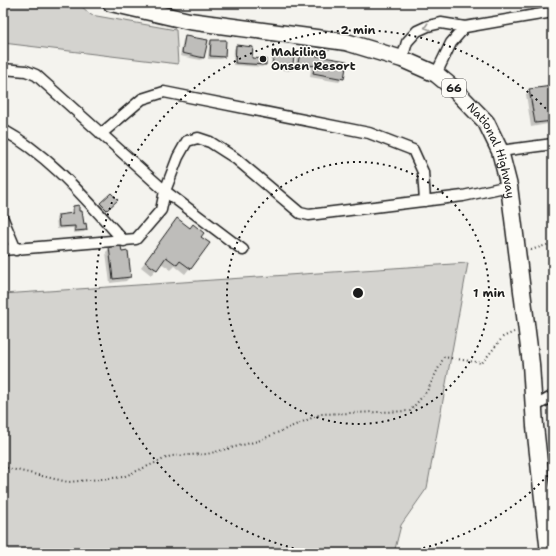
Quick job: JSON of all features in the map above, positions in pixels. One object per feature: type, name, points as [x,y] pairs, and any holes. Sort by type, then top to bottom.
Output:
[{"type":"main road","name":"National Highway","points":[[110,3],[189,21],[346,42],[402,59],[436,74],[471,104],[486,122],[500,151],[509,186],[518,253],[549,553]]},
{"type":"street","points":[[402,59],[407,42],[417,30],[441,24],[465,27],[553,12]]},
{"type":"street","points":[[436,74],[451,43],[465,27]]},
{"type":"street","points":[[3,69],[26,71],[36,75],[165,191],[243,250]]},
{"type":"street","points":[[101,134],[142,98],[164,92],[369,133],[413,150],[423,172],[425,201]]},
{"type":"street","points":[[3,130],[40,154],[124,240]]},
{"type":"street","points":[[3,250],[136,239],[161,210],[165,191],[178,157],[187,141],[198,138],[210,142],[235,158],[300,213],[309,215],[463,196],[509,186]]},
{"type":"street","points":[[500,151],[553,144]]},
{"type":"street","points":[[3,219],[16,250]]},
{"type":"street","points":[[534,407],[553,396]]},
{"type":"path","points":[[518,253],[553,243]]},
{"type":"path","points":[[3,468],[68,482],[123,477],[171,456],[207,454],[258,441],[321,414],[410,411],[427,391],[444,357],[482,363],[503,336],[526,328]]},
{"type":"shaded area","points":[[3,3],[78,3],[91,15],[176,30],[178,64],[3,43]]},
{"type":"shaded area","points":[[468,263],[427,488],[401,525],[394,553],[3,553],[3,294]]},
{"type":"building","points":[[185,36],[208,40],[204,58],[182,53]]},
{"type":"building","points":[[211,40],[226,40],[225,57],[210,56]]},
{"type":"building","points":[[236,45],[253,47],[252,58],[266,59],[266,65],[235,63]]},
{"type":"building","points":[[300,53],[347,61],[344,79],[313,73],[315,66],[298,63]]},
{"type":"building","points":[[274,54],[294,57],[292,69],[272,66]]},
{"type":"building","points":[[552,86],[553,121],[535,123],[529,89]]},
{"type":"building","points":[[111,193],[118,200],[107,210],[100,203]]},
{"type":"building","points":[[79,205],[79,211],[82,211],[84,224],[86,223],[87,230],[75,231],[75,226],[59,227],[58,215],[73,213],[73,206]]},
{"type":"building","points":[[177,218],[190,228],[193,224],[204,233],[201,237],[210,243],[191,269],[180,261],[177,265],[166,257],[157,270],[145,262]]},
{"type":"building","points":[[121,246],[122,252],[128,251],[131,277],[113,279],[109,247]]},
{"type":"place","name":"Makiling Onsen Resort","points":[[263,59]]}]
